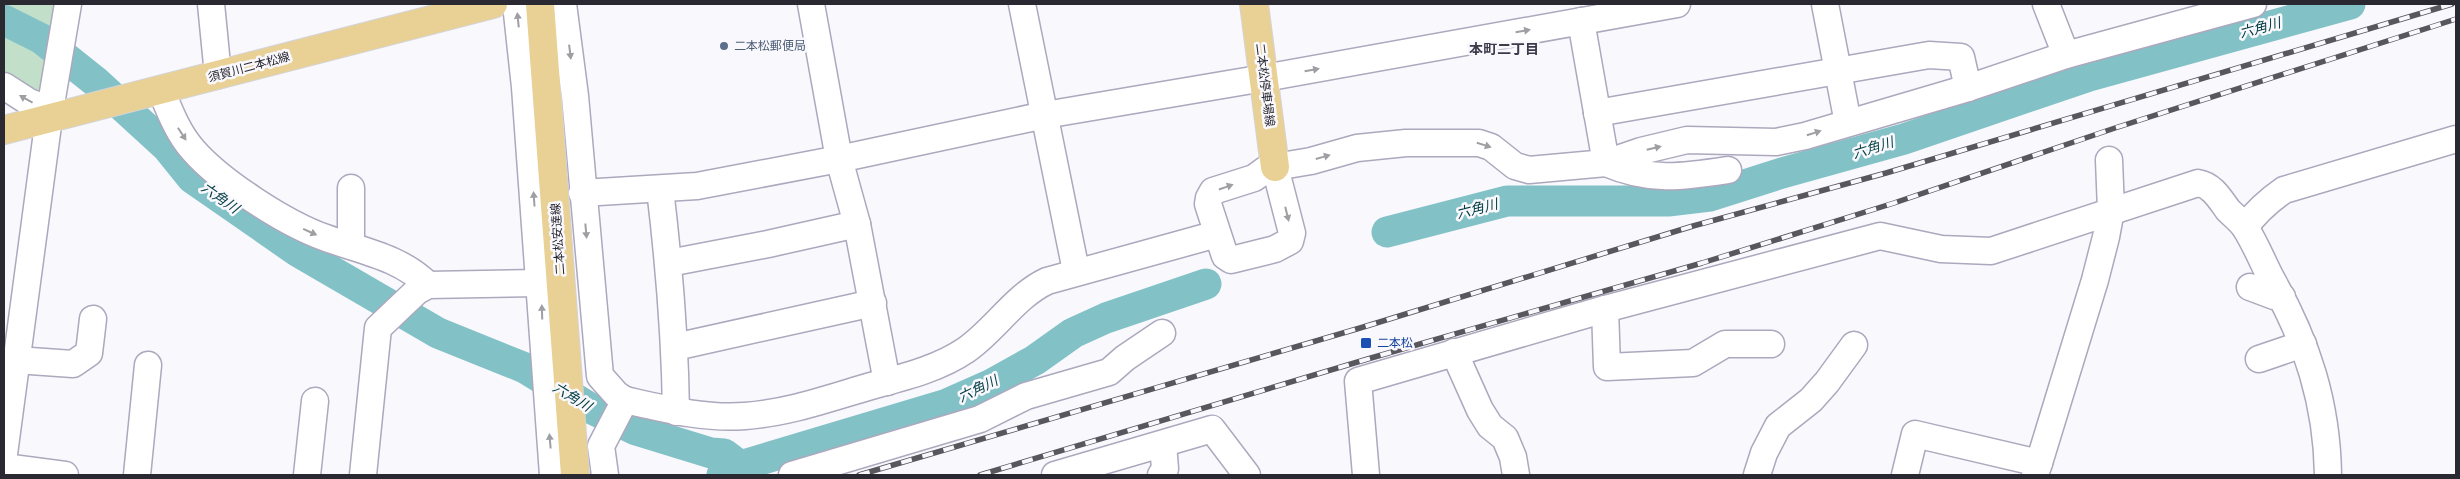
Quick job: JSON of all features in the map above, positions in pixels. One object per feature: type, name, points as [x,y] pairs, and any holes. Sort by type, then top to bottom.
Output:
[{"type":"main road","name":"須賀川二本松線","points":[[4,130],[57,113],[152,92],[493,4]]},
{"type":"main road","name":"二本松安達線","points":[[540,4],[575,475]]},
{"type":"main road","name":"二本松停車場線","points":[[1254,4],[1275,167]]},
{"type":"street","points":[[211,4],[218,75]]},
{"type":"street","points":[[516,4],[525,87],[553,475]]},
{"type":"street","points":[[563,4],[575,96],[582,193],[600,376],[624,402],[676,412],[727,416],[764,414],[798,407],[887,382],[944,363],[977,341],[1035,286],[1076,271],[1217,234]]},
{"type":"street","points":[[810,4],[839,159],[856,224],[887,382]]},
{"type":"street","points":[[1022,4],[1076,271]]},
{"type":"street","points":[[582,193],[697,186],[839,159],[1044,115],[1264,78],[1582,20],[1646,6],[1676,4]]},
{"type":"street","points":[[1825,4],[1848,123]]},
{"type":"street","points":[[2046,4],[2066,56]]},
{"type":"street","points":[[1275,167],[1292,233],[1290,241],[1275,249],[1231,260],[1225,256],[1208,204],[1213,191],[1254,178],[1265,170],[1275,167],[1357,148],[1460,142],[1479,143],[1491,147],[1523,169],[1606,163],[1641,150],[1687,140],[1776,142],[1968,88],[2066,56],[2253,4]]},
{"type":"street","points":[[4,454],[16,360],[57,113],[55,84],[65,5]]},
{"type":"street","points":[[1582,20],[1606,163]]},
{"type":"street","points":[[1597,113],[1929,56],[1960,57],[1968,88]]},
{"type":"street","points":[[4,86],[29,102],[57,113]]},
{"type":"street","points":[[152,92],[194,151],[229,182],[301,228],[327,239],[351,245],[415,272],[423,288]]},
{"type":"street","points":[[2245,228],[2254,214],[2269,200],[2284,190],[2456,139]]},
{"type":"street","points":[[1905,475],[1916,434],[2037,469],[2095,280],[2111,210],[2109,160]]},
{"type":"street","points":[[1606,163],[1642,176],[1677,178],[1728,170]]},
{"type":"street","points":[[1366,475],[1358,381],[1605,309],[1880,236],[1941,249],[1991,251],[2111,210],[2130,207],[2198,183],[2204,184],[2214,191],[2245,228],[2282,297],[2303,344],[2325,423],[2328,475]]},
{"type":"street","points":[[351,188],[351,245]]},
{"type":"street","points":[[660,189],[669,263],[675,347],[676,412]]},
{"type":"street","points":[[669,263],[768,244],[856,224]]},
{"type":"street","points":[[363,475],[378,328],[423,288],[540,283]]},
{"type":"street","points":[[2250,287],[2282,297]]},
{"type":"street","points":[[675,347],[873,304]]},
{"type":"street","points":[[1605,309],[1607,367],[1693,363],[1725,344],[1771,344]]},
{"type":"street","points":[[16,360],[73,364],[89,353],[93,319]]},
{"type":"street","points":[[792,475],[980,418],[1026,396],[1109,372],[1125,358],[1162,333]]},
{"type":"street","points":[[2259,359],[2303,344]]},
{"type":"street","points":[[1757,475],[1764,453],[1778,426],[1811,400],[1854,345]]},
{"type":"street","points":[[1454,352],[1480,410],[1490,426],[1505,438],[1513,457],[1516,475]]},
{"type":"street","points":[[137,475],[148,365]]},
{"type":"street","points":[[307,475],[315,401]]},
{"type":"street","points":[[605,475],[602,446],[607,431],[624,402]]},
{"type":"street","points":[[1055,475],[1212,429],[1247,475]]},
{"type":"street","points":[[1161,475],[1165,469],[1163,444]]},
{"type":"street","points":[[4,467],[65,475]]},
{"type":"green space","points":[[4,4],[58,4],[50,110],[4,86]]},
{"type":"waterway","name":"六角川","points":[[1387,232],[1507,201],[1668,201],[1710,196],[1782,173],[1904,139],[2089,76],[2350,4]]},
{"type":"waterway","name":"六角川","points":[[4,20],[42,39],[96,82],[167,147],[192,178],[297,251],[438,333],[525,368],[590,408],[636,430],[711,453],[724,454],[740,466]]},
{"type":"waterway","name":"六角川","points":[[722,475],[740,466],[947,404],[990,385],[1035,360],[1073,333],[1106,318],[1206,284]]},
{"type":"railway","points":[[859,475],[1360,328],[1693,226],[1886,173],[2452,4]]},
{"type":"railway","points":[[980,475],[1371,358],[1702,263],[1894,203],[2115,128],[2456,19]]},
{"type":"place","name":"二本松郵便局","points":[[724,46]]},
{"type":"place","name":"二本松","points":[[1366,343]]},
{"type":"district","name":"本町二丁目","points":[[1504,49]]}]
